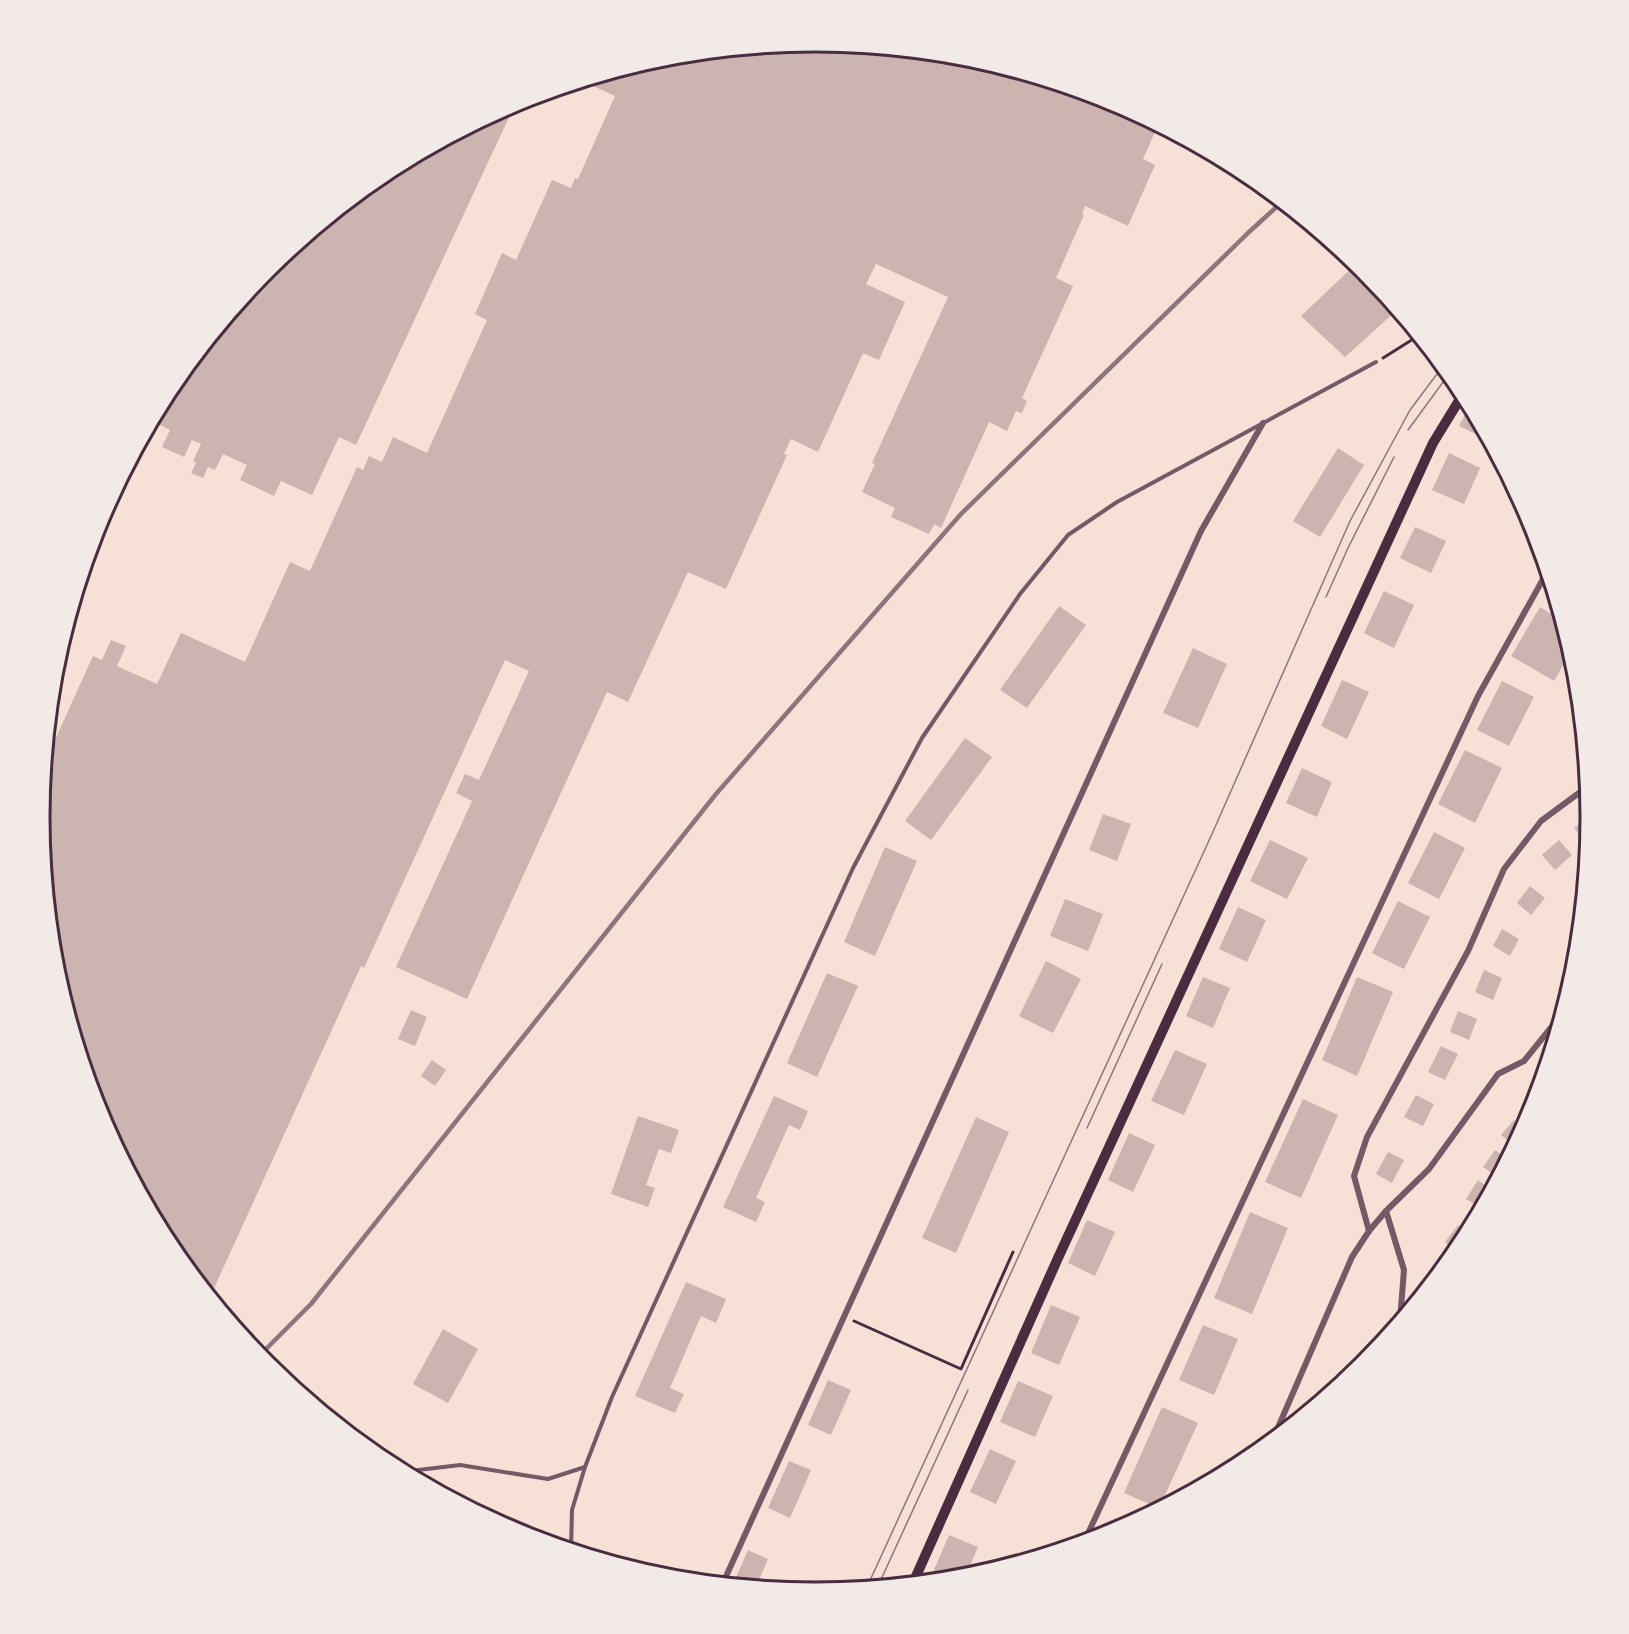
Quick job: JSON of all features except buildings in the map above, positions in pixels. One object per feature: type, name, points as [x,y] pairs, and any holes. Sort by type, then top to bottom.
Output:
[{"type":"main road","points":[[917,1575],[1058,1258],[1433,443],[1458,403]]},
{"type":"street","points":[[726,1576],[1201,531],[1263,423]]},
{"type":"street","points":[[1089,1530],[1478,696],[1542,581]]},
{"type":"street","points":[[1369,1232],[1354,1176],[1367,1137],[1468,951],[1504,869],[1541,821],[1579,793]]},
{"type":"street","points":[[1279,1425],[1352,1257],[1369,1232],[1429,1169],[1498,1074],[1524,1061],[1548,1031]]},
{"type":"street","points":[[1386,1212],[1404,1270],[1401,1308]]},
{"type":"lane","points":[[571,1542],[572,1510],[585,1467],[612,1397],[853,868],[922,738],[1020,594],[1068,535],[1117,502],[1376,362]]},
{"type":"lane","points":[[416,1470],[460,1465],[548,1479],[585,1467]]},
{"type":"path","points":[[1376,362],[1412,340]]},
{"type":"path","points":[[844,1316],[961,1369],[1013,1252]]},
{"type":"tram line","points":[[870,1579],[1212,834],[1350,521],[1410,410],[1437,373]]},
{"type":"tram line","points":[[1408,430],[1443,382]]},
{"type":"tram line","points":[[1326,597],[1394,457]]},
{"type":"tram line","points":[[1087,1128],[1162,964]]},
{"type":"tram line","points":[[882,1578],[968,1390]]},
{"type":"railway","points":[[266,1349],[311,1304],[716,794],[961,514],[1276,207]]}]
